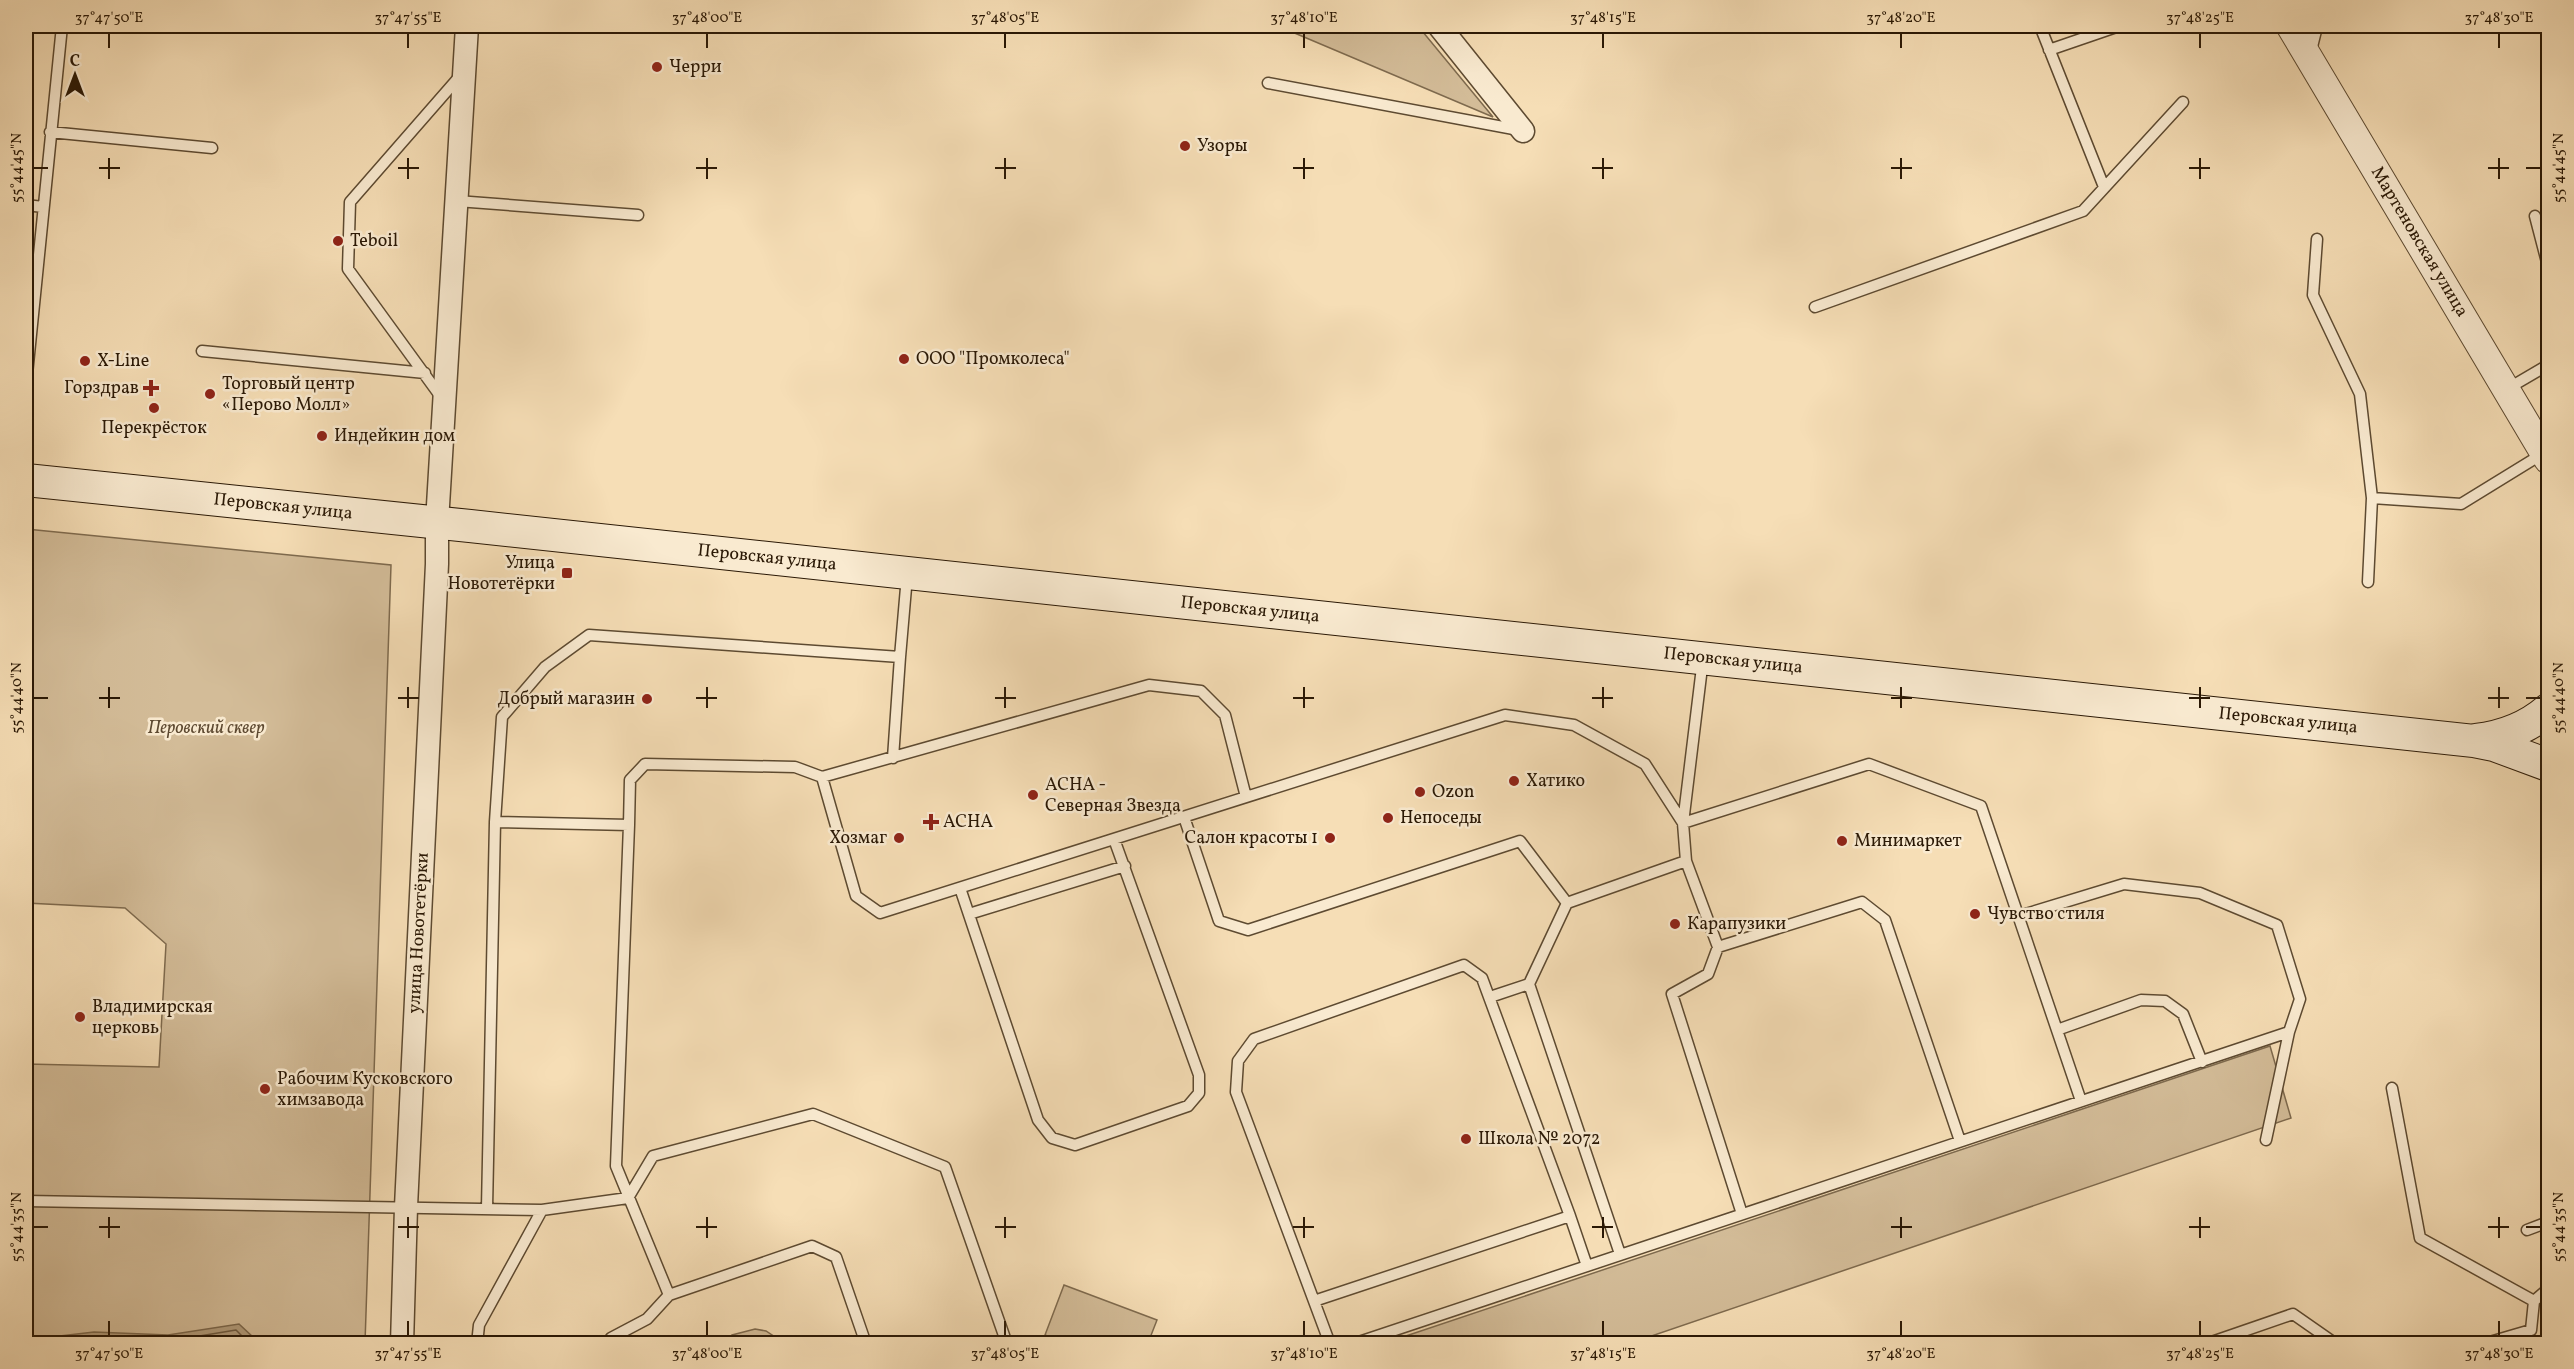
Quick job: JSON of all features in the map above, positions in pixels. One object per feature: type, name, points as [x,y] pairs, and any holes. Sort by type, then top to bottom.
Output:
[{"type":"main road","name":"Перовская улица","points":[[26,480],[437,522],[2474,741]]},
{"type":"main road","points":[[2474,741],[2514,732],[2534,722],[2548,710]]},
{"type":"main road","points":[[2474,741],[2494,745],[2548,765]]},
{"type":"street","name":"улица Новотетёрки","points":[[402,1344],[406,1207],[438,564],[437,522],[467,26]]},
{"type":"street","points":[[1438,26],[1523,131]]},
{"type":"street","name":"Мартеновская улица","points":[[2290,26],[2308,38],[2547,459]]},
{"type":"lane","points":[[26,384],[62,26]]},
{"type":"lane","points":[[2040,26],[2104,187]]},
{"type":"lane","points":[[2049,50],[2119,26]]},
{"type":"lane","points":[[445,402],[348,269],[350,202],[464,71]]},
{"type":"lane","points":[[1268,84],[1523,131]]},
{"type":"lane","points":[[1815,307],[2083,211],[2183,102]]},
{"type":"lane","points":[[50,132],[212,147]]},
{"type":"lane","points":[[457,201],[638,215]]},
{"type":"lane","points":[[26,205],[43,207]]},
{"type":"lane","points":[[2535,216],[2548,266]]},
{"type":"lane","points":[[2317,239],[2313,295],[2360,394],[2372,498],[2368,582]]},
{"type":"lane","points":[[202,351],[425,373]]},
{"type":"lane","points":[[2506,390],[2548,365]]},
{"type":"lane","points":[[2372,498],[2461,504],[2547,459]]},
{"type":"lane","points":[[893,758],[907,573]]},
{"type":"lane","points":[[487,1208],[495,822],[502,717],[545,667],[590,635],[900,657]]},
{"type":"lane","points":[[1703,658],[1683,823],[1686,861],[1718,947],[1708,974],[1672,994],[1742,1214]]},
{"type":"lane","points":[[669,1295],[616,1166],[630,780],[645,764],[795,767],[822,777],[1149,685],[1201,692],[1225,715],[1246,797]]},
{"type":"lane","points":[[822,777],[856,896],[880,913],[1505,716],[1574,725],[1645,764],[1683,823]]},
{"type":"lane","points":[[1683,823],[1869,764],[1981,806],[2081,1101]]},
{"type":"lane","points":[[1184,817],[1219,921],[1248,930],[1520,840],[1567,903]]},
{"type":"lane","points":[[495,822],[629,825]]},
{"type":"lane","points":[[960,888],[1038,1120],[1052,1138],[1075,1145],[1188,1106],[1199,1093],[1199,1075],[1114,839]]},
{"type":"lane","points":[[1620,1254],[1529,984],[1567,903],[1686,861]]},
{"type":"lane","points":[[969,914],[1125,866]]},
{"type":"lane","points":[[2019,916],[2124,884],[2200,893],[2277,925],[2300,999],[2289,1032],[2266,1140]]},
{"type":"lane","points":[[1718,947],[1862,902],[1886,920],[1960,1141]]},
{"type":"lane","points":[[1330,1344],[1236,1092],[1238,1061],[1254,1039],[1464,965],[1482,978],[1490,997],[1587,1266]]},
{"type":"lane","points":[[1490,997],[1529,984]]},
{"type":"lane","points":[[2057,1030],[2141,1000],[2165,1001],[2183,1014],[2202,1062]]},
{"type":"lane","points":[[1353,1344],[2289,1032]]},
{"type":"lane","points":[[2392,1088],[2420,1238],[2534,1301]]},
{"type":"lane","points":[[628,1198],[653,1156],[813,1114],[945,1167],[1007,1344]]},
{"type":"lane","points":[[26,1201],[542,1210],[628,1198]]},
{"type":"lane","points":[[477,1344],[479,1325],[542,1210]]},
{"type":"lane","points":[[1314,1301],[1570,1216]]},
{"type":"lane","points":[[2527,1230],[2548,1222]]},
{"type":"lane","points":[[611,1344],[611,1338],[647,1319],[669,1295],[812,1246],[836,1257],[866,1344]]},
{"type":"lane","points":[[2483,1344],[2531,1330],[2534,1301],[2548,1289]]},
{"type":"lane","points":[[2206,1344],[2293,1314],[2336,1344]]},
{"type":"green space","points":[[1278,26],[1418,26],[1493,117]]},
{"type":"green space","name":"Перовский сквер","points":[[26,529],[391,565],[365,1343],[26,1343],[26,1064],[159,1067],[166,944],[125,908],[26,903]]},
{"type":"green space","points":[[2270,1046],[2291,1118],[1631,1343],[1382,1344]]},
{"type":"green space","points":[[1064,1285],[1157,1320],[1148,1343],[1067,1343],[1045,1335]]},
{"type":"green space","points":[[755,1329],[766,1331],[784,1343],[722,1343],[732,1335]]},
{"type":"water","points":[[239,1324],[255,1339],[256,1343],[26,1343],[26,1340],[94,1332],[168,1335]]},
{"type":"place","name":"Черри","points":[[657,67]]},
{"type":"place","name":"Узоры","points":[[1185,146]]},
{"type":"place","name":"Teboil","points":[[338,241]]},
{"type":"place","name":"ООО \"Промколеса\"","points":[[904,359]]},
{"type":"place","name":"X-Line","points":[[85,361]]},
{"type":"place","name":"Горздрав","points":[[151,388]]},
{"type":"place","name":"Торговый центр «Перово Молл»","points":[[210,394]]},
{"type":"place","name":"Перекрёсток","points":[[154,408]]},
{"type":"place","name":"Индейкин дом","points":[[322,436]]},
{"type":"place","name":"Улица Новотетёрки","points":[[567,573]]},
{"type":"place","name":"Добрый магазин","points":[[647,699]]},
{"type":"place","name":"Хатико","points":[[1514,781]]},
{"type":"place","name":"Ozon","points":[[1420,792]]},
{"type":"place","name":"АСНА - Северная Звезда","points":[[1033,795]]},
{"type":"place","name":"Непоседы","points":[[1388,818]]},
{"type":"place","name":"АСНА","points":[[931,822]]},
{"type":"place","name":"Хозмаг","points":[[899,838]]},
{"type":"place","name":"Салон красоты 1","points":[[1330,838]]},
{"type":"place","name":"Минимаркет","points":[[1842,841]]},
{"type":"place","name":"Чувство стиля","points":[[1975,914]]},
{"type":"place","name":"Карапузики","points":[[1675,924]]},
{"type":"place","name":"Владимирская церковь","points":[[80,1017]]},
{"type":"place","name":"Рабочим Кусковского химзавода","points":[[265,1089]]},
{"type":"place","name":"Школа № 2072","points":[[1466,1139]]}]
